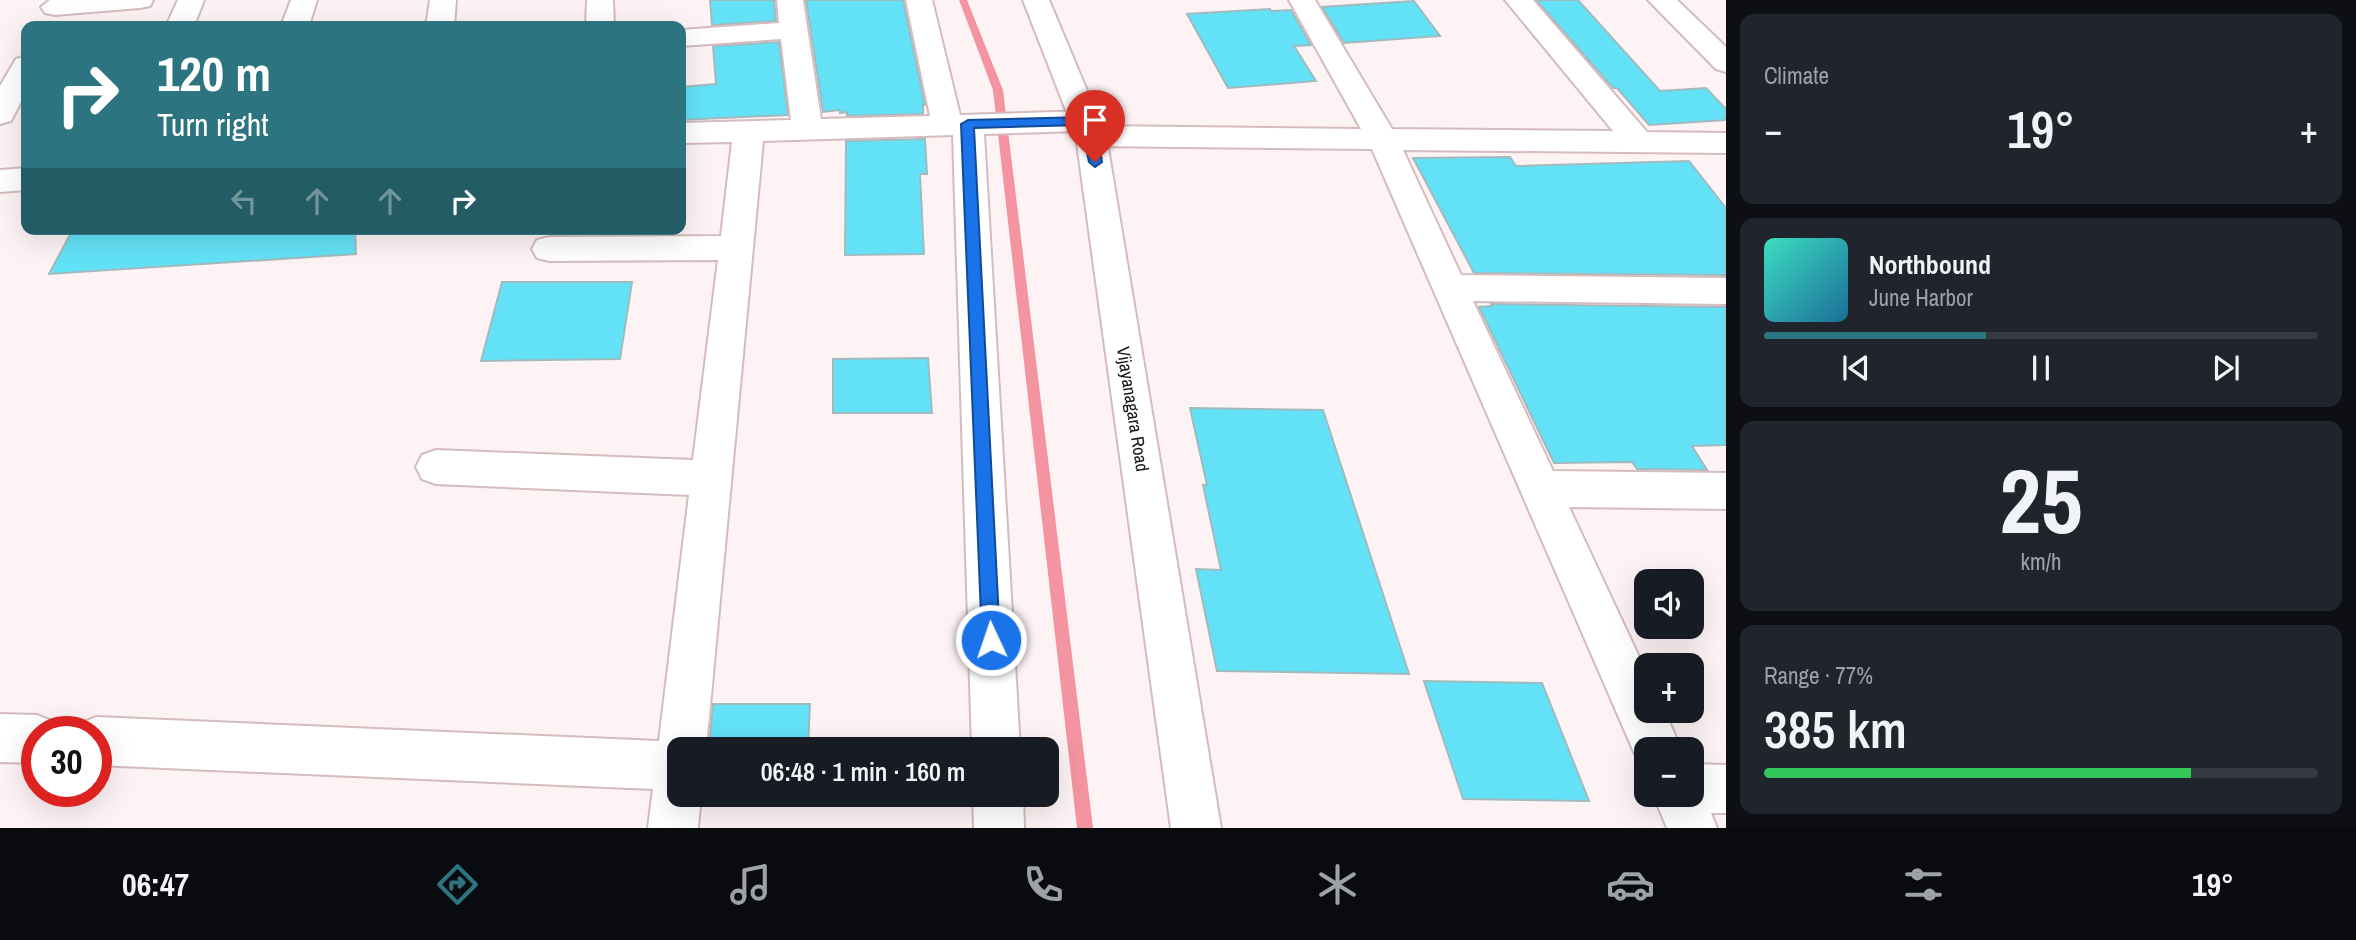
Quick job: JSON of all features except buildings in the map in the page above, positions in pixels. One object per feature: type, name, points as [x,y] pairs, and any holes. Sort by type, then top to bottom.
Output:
[{"type":"street","points":[[52,11],[140,0]]},
{"type":"street","points":[[182,21],[191,0]]},
{"type":"street","points":[[297,21],[304,0]]},
{"type":"street","points":[[441,21],[443,0]]},
{"type":"street","points":[[600,0],[600,21]]},
{"type":"street","points":[[790,0],[807,128]]},
{"type":"street","points":[[919,0],[958,124],[995,737]]},
{"type":"street","name":"Vijayanagara Road","points":[[1036,0],[1088,128],[1196,828]]},
{"type":"street","points":[[1302,0],[1382,138],[1652,737]]},
{"type":"street","points":[[1518,0],[1639,142]]},
{"type":"street","points":[[1661,0],[1726,63]]},
{"type":"street","points":[[686,38],[794,30]]},
{"type":"street","points":[[0,114],[21,74]]},
{"type":"street","points":[[686,133],[958,124],[1382,138],[1726,143]]},
{"type":"street","points":[[683,737],[749,130]]},
{"type":"street","points":[[0,181],[21,179]]},
{"type":"street","points":[[549,249],[737,248]]},
{"type":"street","points":[[1449,288],[1726,291]]},
{"type":"street","points":[[436,467],[713,478]]},
{"type":"street","points":[[1540,489],[1726,491]]},
{"type":"street","points":[[0,737],[21,738]]},
{"type":"street","points":[[112,742],[667,765]]},
{"type":"street","points":[[1704,788],[1726,789]]},
{"type":"street","points":[[673,828],[675,807]]},
{"type":"street","points":[[998,807],[999,828]]},
{"type":"street","points":[[1683,807],[1692,828]]},
{"type":"waterway","points":[[963,0],[998,90],[1085,828]]},
{"type":"route","points":[[991,640],[968,124],[1086,121],[1095,162]]}]
